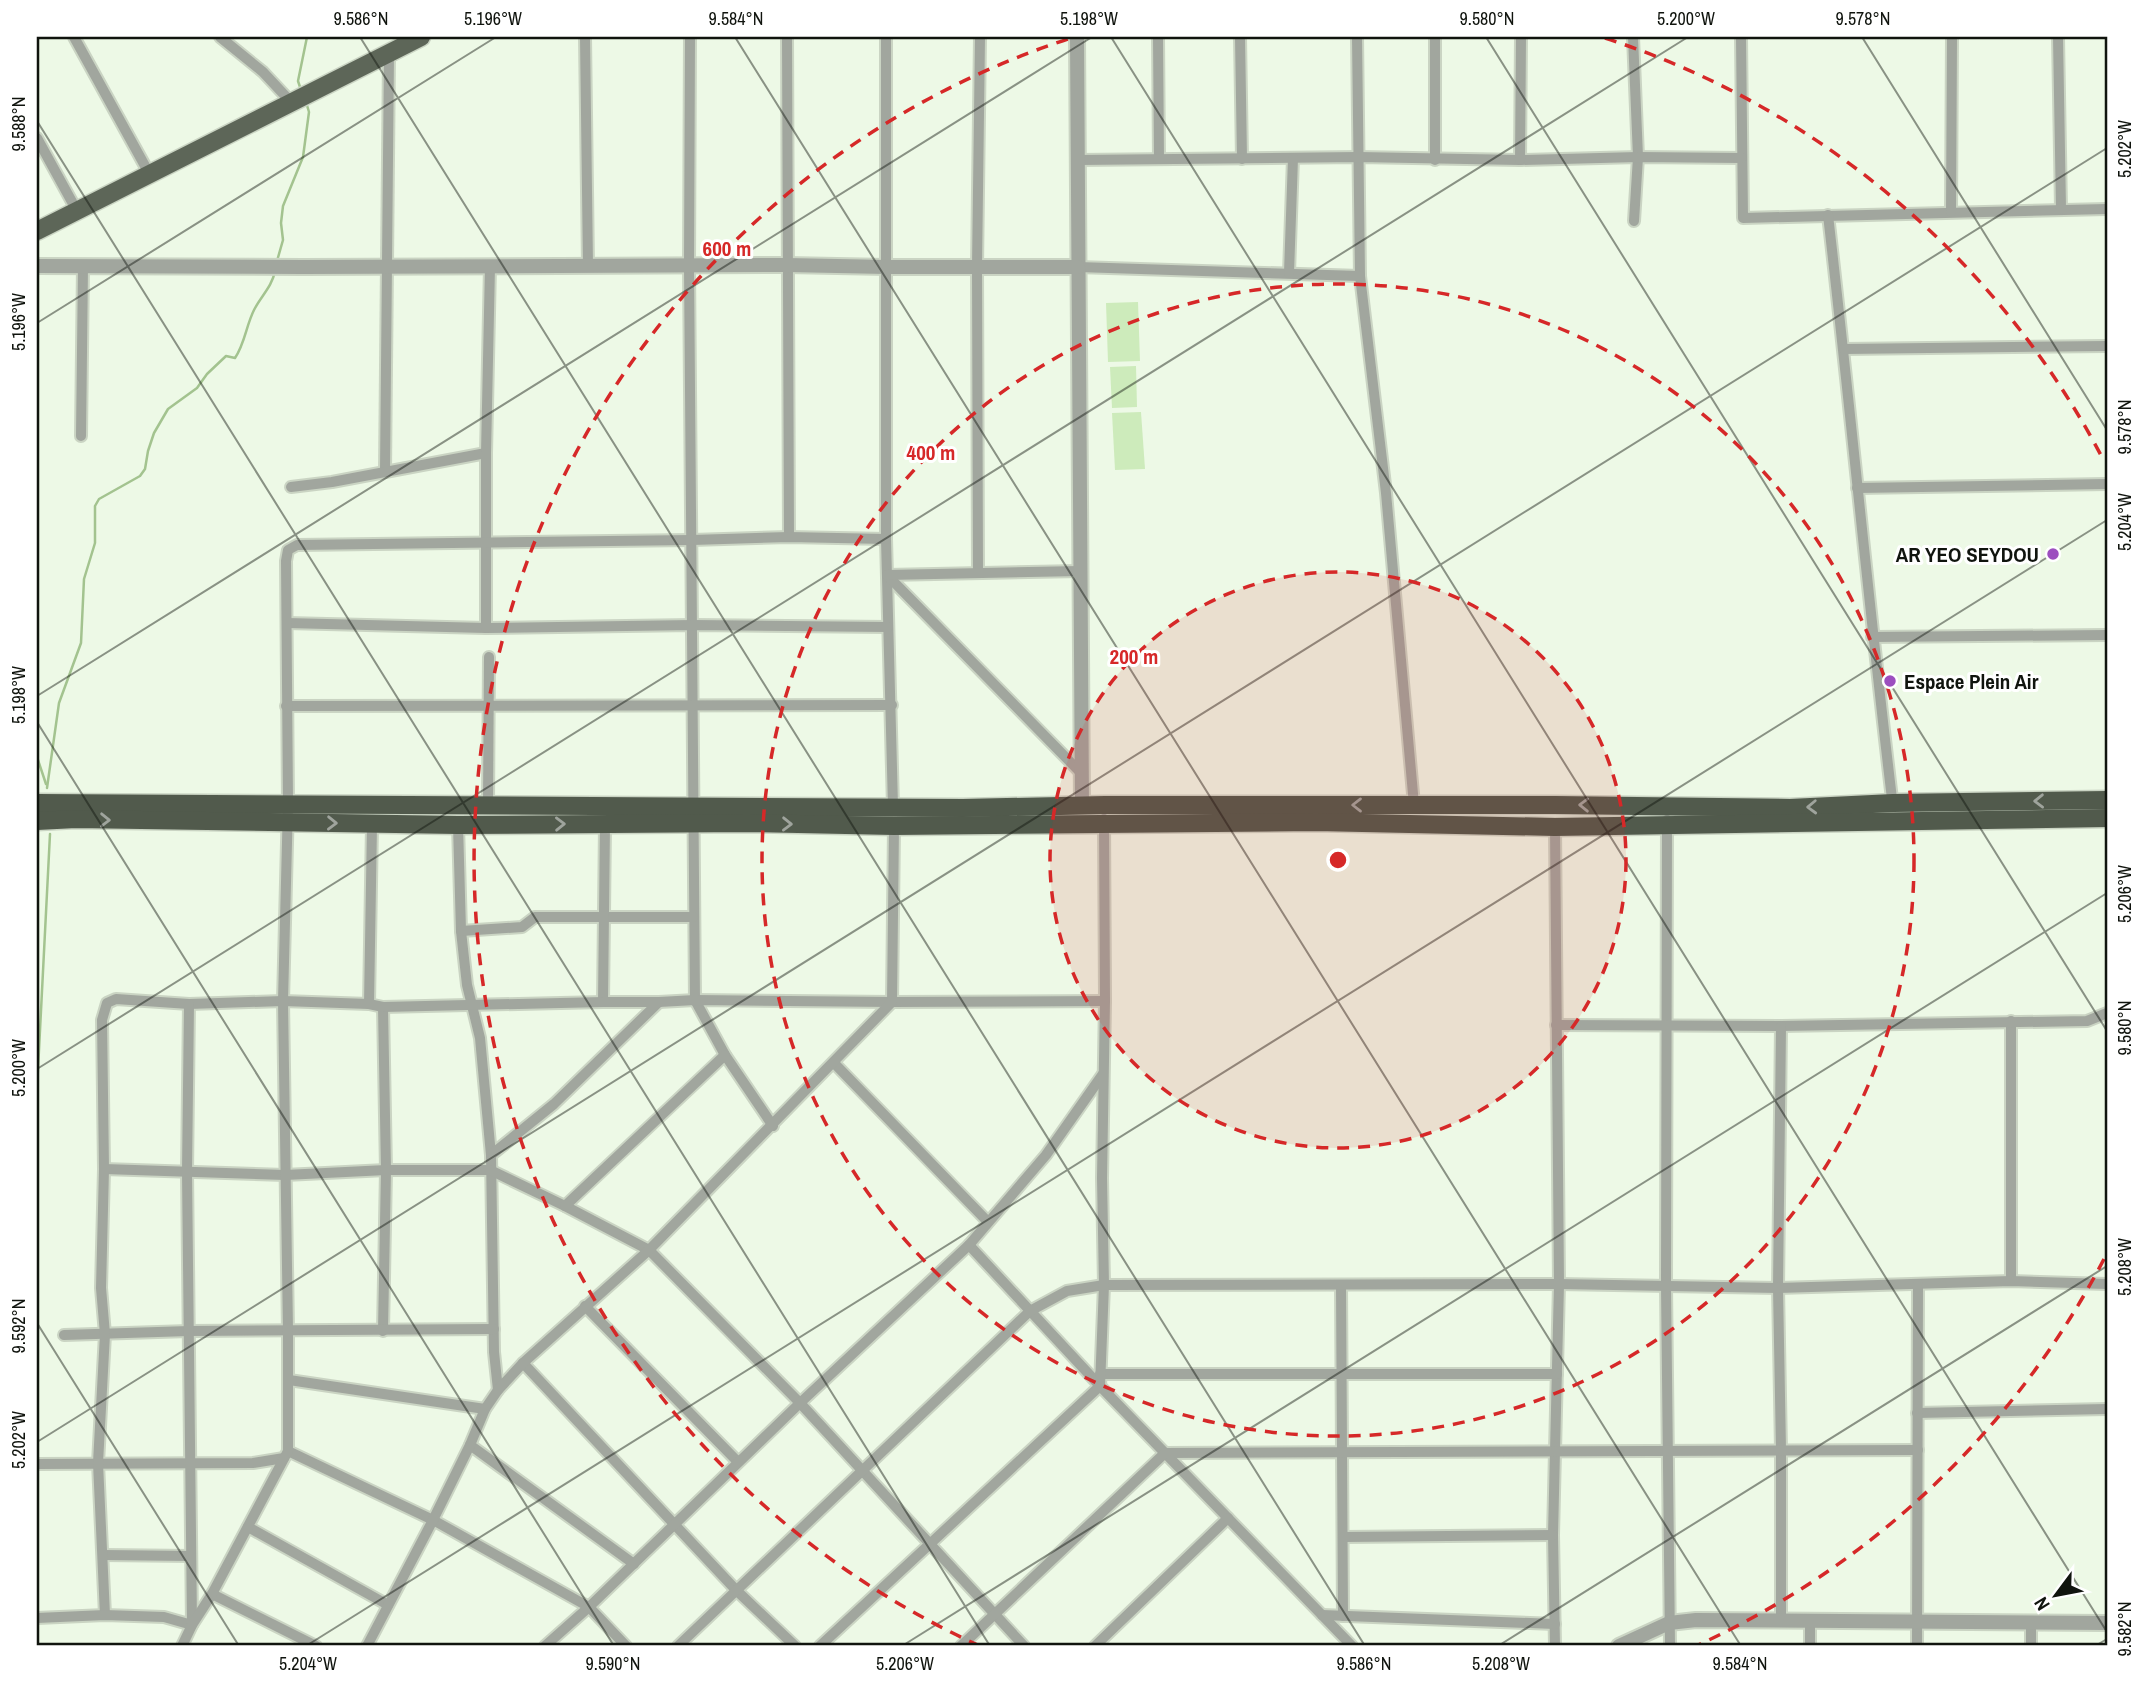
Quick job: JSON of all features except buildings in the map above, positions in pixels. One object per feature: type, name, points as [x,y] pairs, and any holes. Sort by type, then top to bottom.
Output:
[{"type":"highway","points":[[37,821],[76,819],[458,825],[605,824],[692,815],[893,807],[1082,806],[1105,814],[1555,827],[1667,815],[1790,807],[2107,800]]},
{"type":"highway","points":[[37,803],[488,806],[894,826],[1105,814],[1414,805],[1895,822],[2107,818]]},
{"type":"main road","points":[[37,231],[421,37]]},
{"type":"street","points":[[74,37],[150,175]]},
{"type":"street","points":[[220,37],[263,72],[291,102]]},
{"type":"street","points":[[585,37],[588,266]]},
{"type":"street","points":[[690,37],[689,266],[695,1000],[725,1055],[773,1126]]},
{"type":"street","points":[[787,37],[789,537]]},
{"type":"street","points":[[886,37],[886,539],[893,807]]},
{"type":"street","points":[[978,573],[977,267],[980,37]]},
{"type":"street","points":[[1077,37],[1082,806]]},
{"type":"street","points":[[1158,37],[1159,159]]},
{"type":"street","points":[[1240,37],[1242,159]]},
{"type":"street","points":[[1356,37],[1360,276],[1386,494],[1414,805]]},
{"type":"street","points":[[1435,37],[1435,160]]},
{"type":"street","points":[[1520,160],[1521,37]]},
{"type":"street","points":[[1633,37],[1638,157],[1634,221]]},
{"type":"street","points":[[1741,37],[1743,218],[2107,209]]},
{"type":"street","points":[[1951,212],[1952,37]]},
{"type":"street","points":[[2058,37],[2061,209]]},
{"type":"street","points":[[385,472],[389,54]]},
{"type":"street","points":[[37,138],[77,211]]},
{"type":"street","points":[[1078,160],[1359,157],[1435,160],[1742,158]]},
{"type":"street","points":[[1289,273],[1293,158]]},
{"type":"street","points":[[1828,215],[1872,637],[1895,822]]},
{"type":"street","points":[[37,266],[1077,267],[1360,276]]},
{"type":"street","points":[[80,436],[83,266]]},
{"type":"street","points":[[486,628],[490,266]]},
{"type":"street","points":[[1844,349],[2107,346]]},
{"type":"street","points":[[291,487],[486,453]]},
{"type":"street","points":[[1857,488],[2107,484]]},
{"type":"street","points":[[182,1646],[286,1455],[289,1380],[283,1001],[288,803],[288,550],[292,546],[486,541],[789,537],[886,539]]},
{"type":"street","points":[[887,575],[1080,571]]},
{"type":"street","points":[[887,575],[1082,774]]},
{"type":"street","points":[[287,623],[486,628],[693,625],[888,627]]},
{"type":"street","points":[[1872,637],[2107,635]]},
{"type":"street","points":[[488,806],[489,657]]},
{"type":"street","points":[[286,706],[892,705]]},
{"type":"street","points":[[820,1646],[1100,1386],[1104,1285],[1105,814]]},
{"type":"street","points":[[1667,815],[1666,1286],[1670,1646]]},
{"type":"street","points":[[369,1004],[372,824]]},
{"type":"street","points":[[603,1002],[605,824]]},
{"type":"street","points":[[458,825],[461,931],[471,1006],[480,1038],[491,1155],[494,1329],[498,1390]]},
{"type":"street","points":[[367,1646],[433,1520],[485,1409],[498,1390],[523,1363],[649,1250],[892,1002],[894,826]]},
{"type":"street","points":[[1555,827],[1559,1284],[1553,1535],[1555,1646]]},
{"type":"street","points":[[461,931],[522,927],[536,917],[693,917]]},
{"type":"street","points":[[106,1615],[98,1463],[105,1334],[101,1288],[104,1169],[102,1020],[107,1003],[116,999],[189,1004],[283,1001],[369,1004],[383,1007],[695,1000],[1105,1001]]},
{"type":"street","points":[[491,1155],[554,1104],[659,1002]]},
{"type":"street","points":[[189,1004],[187,1172],[192,1625]]},
{"type":"street","points":[[383,1007],[386,1170],[383,1331]]},
{"type":"street","points":[[1556,1025],[1781,1026],[2087,1021],[2107,1013]]},
{"type":"street","points":[[2011,1021],[2011,1281]]},
{"type":"street","points":[[1781,1026],[1778,1288],[1781,1622]]},
{"type":"street","points":[[565,1206],[725,1055]]},
{"type":"street","points":[[834,1063],[988,1222]]},
{"type":"street","points":[[545,1646],[969,1245],[1046,1155],[1103,1074]]},
{"type":"street","points":[[104,1169],[285,1175],[386,1170],[490,1170],[565,1206],[649,1250],[800,1403],[1024,1646]]},
{"type":"street","points":[[969,1245],[1100,1386],[1352,1646]]},
{"type":"street","points":[[678,1646],[1030,1311],[1067,1291],[1104,1285],[1559,1284],[1778,1288],[2011,1281],[2107,1283]]},
{"type":"street","points":[[1917,1646],[1918,1284]]},
{"type":"street","points":[[1341,1285],[1343,1616]]},
{"type":"street","points":[[585,1306],[738,1462]]},
{"type":"street","points":[[64,1335],[189,1331],[494,1329]]},
{"type":"street","points":[[523,1363],[736,1590],[795,1646]]},
{"type":"street","points":[[1100,1374],[1557,1374]]},
{"type":"street","points":[[289,1380],[485,1409]]},
{"type":"street","points":[[1917,1413],[2107,1409]]},
{"type":"street","points":[[470,1445],[634,1564]]},
{"type":"street","points":[[961,1646],[1165,1453],[1918,1450]]},
{"type":"street","points":[[37,1464],[253,1463],[286,1455],[433,1520],[589,1607],[626,1646]]},
{"type":"street","points":[[1094,1646],[1228,1518]]},
{"type":"street","points":[[248,1527],[388,1605]]},
{"type":"street","points":[[1344,1537],[1553,1535]]},
{"type":"street","points":[[103,1555],[191,1556]]},
{"type":"street","points":[[212,1594],[316,1646]]},
{"type":"street","points":[[37,1618],[106,1615],[164,1617],[192,1625]]},
{"type":"street","points":[[1322,1615],[1555,1624]]},
{"type":"street","points":[[1619,1646],[1668,1623],[1696,1620],[2107,1623]]},
{"type":"street","points":[[1810,1622],[1810,1646]]},
{"type":"street","points":[[2031,1624],[2031,1646]]},
{"type":"green space","points":[[1138,302],[1140,361],[1108,362],[1106,303]]},
{"type":"green space","points":[[1136,366],[1137,407],[1112,408],[1110,367]]},
{"type":"green space","points":[[1141,412],[1145,469],[1115,470],[1112,413]]},
{"type":"waterway","points":[[301,90],[298,81],[307,37]]},
{"type":"waterway","points":[[277,261],[283,240],[283,206],[303,157],[309,112],[306,102]]},
{"type":"waterway","points":[[47,788],[59,703],[81,643],[84,579],[95,543],[95,506],[99,499],[140,476],[145,469],[154,433],[168,409],[197,388],[226,356],[235,358],[254,310],[269,287],[275,271]]},
{"type":"waterway","points":[[37,757],[46,784]]},
{"type":"waterway","points":[[37,1089],[50,834]]},
{"type":"place","name":"AR YEO SEYDOU","points":[[2053,554]]},
{"type":"place","name":"Espace Plein Air","points":[[1890,681]]}]
